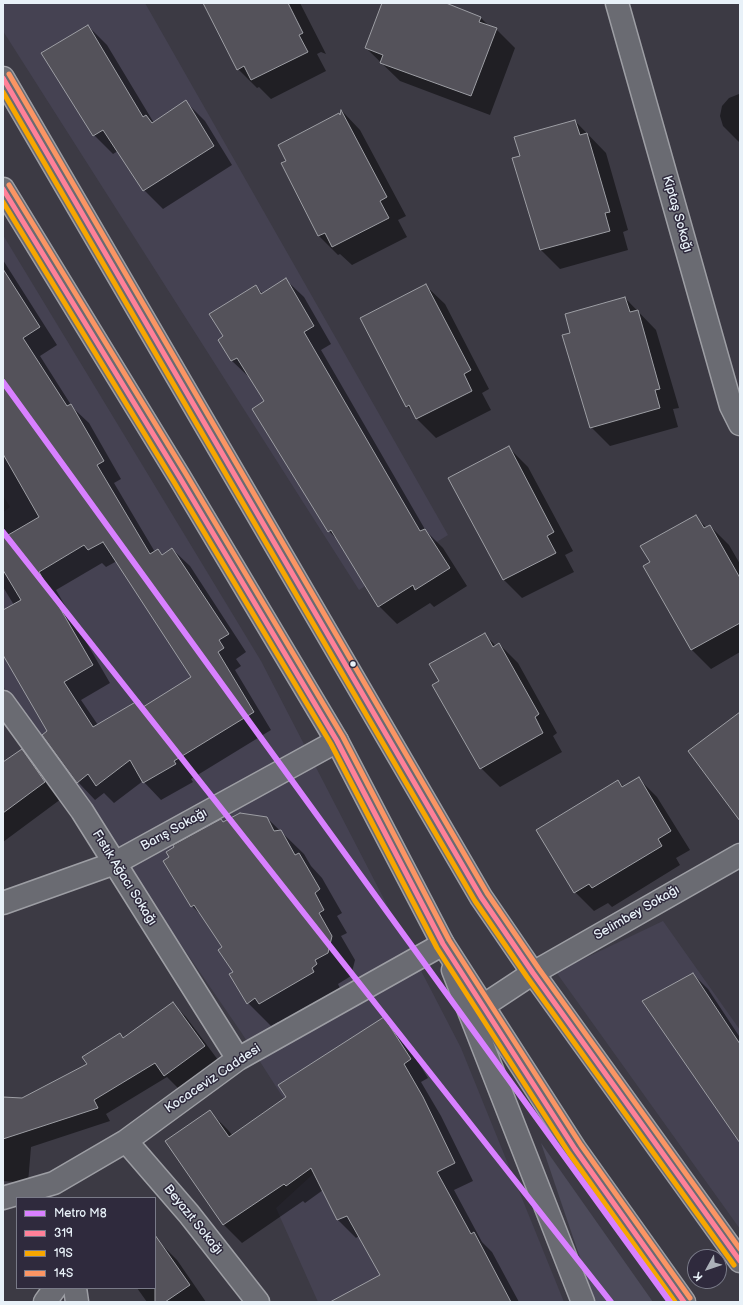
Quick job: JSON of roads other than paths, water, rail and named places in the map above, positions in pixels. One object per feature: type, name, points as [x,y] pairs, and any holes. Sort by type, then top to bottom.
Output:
[{"type":"street","name":"Kiptaş Sokağı","points":[[616,3],[731,406],[740,424]]},
{"type":"street","points":[[3,78],[481,897],[533,973],[740,1261]]},
{"type":"street","points":[[3,189],[180,478],[337,741],[443,944],[575,1149],[684,1302]]},
{"type":"street","name":"Fıstık Ağacı Sokağı","points":[[3,702],[82,812],[238,1059]]},
{"type":"street","name":"Barış Sokağı","points":[[3,903],[115,863],[337,741]]},
{"type":"street","name":"Selimbey Sokağı","points":[[483,1006],[533,973],[740,854]]},
{"type":"street","points":[[443,944],[583,1302]]},
{"type":"street","name":"Kocaceviz Caddesi","points":[[3,1198],[55,1191],[238,1059],[443,944]]},
{"type":"street","name":"Beyazıt Sokağı","points":[[126,1141],[189,1214],[258,1302]]},
{"type":"street","points":[[45,1302],[54,1289]]},
{"type":"street","points":[[75,1289],[78,1302]]},
{"type":"metro line","name":"M8","points":[[3,382],[670,1302]]},
{"type":"metro line","name":"M8","points":[[3,532],[611,1302]]}]
